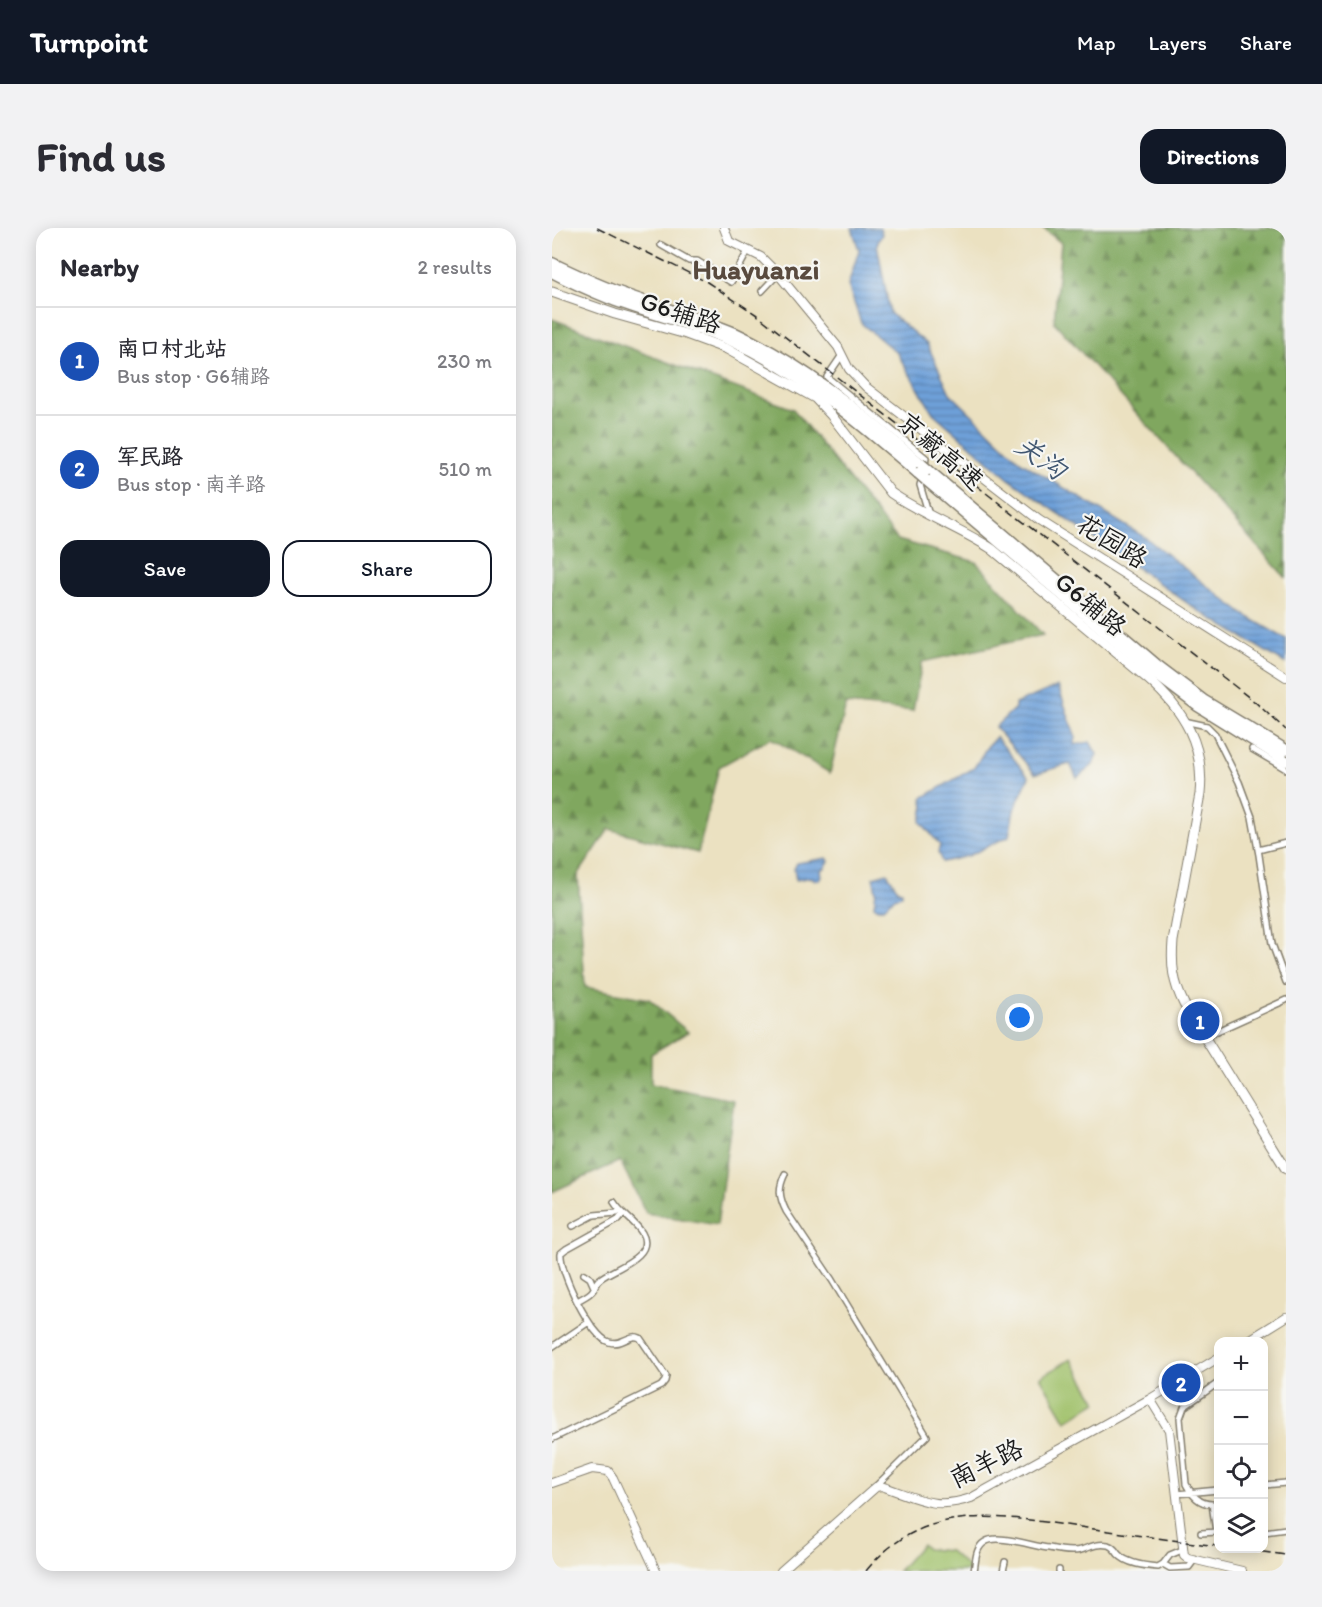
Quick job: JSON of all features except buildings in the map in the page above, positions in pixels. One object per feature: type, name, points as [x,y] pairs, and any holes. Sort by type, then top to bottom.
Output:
[{"type":"highway","name":"京藏高速","points":[[552,263],[611,290],[703,321],[763,348],[823,384],[852,405],[923,472],[1158,666],[1258,743]]},
{"type":"highway","points":[[552,272],[609,298],[732,342],[759,356],[846,411],[923,472]]},
{"type":"highway","points":[[1258,743],[1286,750]]},
{"type":"highway","points":[[1258,743],[1286,761]]},
{"type":"main road","name":"G6辅路","points":[[552,292],[727,349],[815,398],[891,493],[976,538],[1172,701],[1197,749],[1202,772],[1173,941],[1172,970],[1178,991],[1204,1037],[1286,1169]]},
{"type":"street","name":"花园路","points":[[724,228],[729,240],[760,257],[778,274],[838,347],[849,369],[866,387],[1039,520],[1286,677]]},
{"type":"street","points":[[662,245],[689,261],[697,261],[731,282],[748,251]]},
{"type":"street","points":[[762,291],[778,274]]},
{"type":"street","points":[[842,355],[827,377],[926,458],[920,485],[929,515]]},
{"type":"street","points":[[1184,721],[1207,726],[1215,734],[1239,782],[1252,817],[1272,944],[1286,982]]},
{"type":"street","points":[[1258,743],[1286,769]]},
{"type":"street","points":[[1258,850],[1286,843]]},
{"type":"street","points":[[1204,1037],[1286,1001]]},
{"type":"street","points":[[781,1571],[876,1487],[927,1436],[832,1280],[786,1211],[780,1199],[780,1185],[785,1174]]},
{"type":"street","points":[[577,1301],[591,1293],[601,1278],[635,1259],[644,1247],[642,1232],[614,1202]]},
{"type":"street","points":[[573,1226],[594,1215],[621,1212]]},
{"type":"street","points":[[552,1439],[661,1386],[665,1381],[666,1376],[640,1338],[631,1337],[621,1343],[607,1342],[598,1335],[577,1301],[565,1274],[561,1253],[618,1220],[621,1212]]},
{"type":"street","points":[[584,1274],[590,1278],[594,1288]]},
{"type":"street","points":[[1253,1337],[1286,1317]]},
{"type":"street","points":[[552,1347],[589,1322]]},
{"type":"street","name":"南羊路","points":[[876,1487],[881,1486],[926,1503],[961,1502],[1150,1399],[1214,1360]]},
{"type":"street","points":[[1214,1386],[1184,1407],[1180,1418],[1186,1484],[1199,1500],[1212,1504],[1214,1515]]},
{"type":"street","points":[[1150,1399],[1169,1430],[1182,1550],[1188,1558],[1242,1571]]},
{"type":"street","points":[[552,1482],[591,1470],[608,1471],[656,1571]]},
{"type":"street","points":[[1268,1485],[1286,1483]]},
{"type":"street","points":[[1176,1494],[1214,1490]]},
{"type":"street","points":[[1268,1531],[1286,1529]]},
{"type":"street","points":[[1201,1533],[1214,1532]]},
{"type":"street","points":[[974,1571],[977,1550],[984,1542],[993,1539],[1047,1548],[1080,1550],[1090,1545],[1110,1545],[1124,1557],[1139,1565],[1158,1567],[1170,1555],[1182,1550]]},
{"type":"street","points":[[1163,1564],[1170,1568],[1185,1569],[1195,1559]]},
{"type":"street","points":[[1003,1571],[1005,1562]]},
{"type":"green space","points":[[1043,228],[1286,228],[1286,578],[1054,322],[1061,243]]},
{"type":"green space","points":[[552,319],[793,409],[898,540],[976,562],[1043,635],[922,662],[913,711],[846,704],[830,773],[771,738],[719,767],[698,853],[609,829],[578,875],[585,987],[649,999],[688,1032],[651,1054],[651,1084],[734,1100],[717,1225],[646,1213],[620,1161],[552,1192]]},
{"type":"green space","points":[[1071,1359],[1097,1402],[1066,1421],[1040,1377]]},
{"type":"green space","points":[[922,1544],[927,1549],[950,1551],[972,1571],[898,1571]]},
{"type":"water","points":[[852,228],[880,228],[882,234],[877,244],[890,313],[927,344],[950,393],[1020,461],[1146,538],[1243,614],[1286,639],[1286,664],[1196,609],[1009,479],[933,413],[897,353],[861,323],[848,285],[859,250]]},
{"type":"water","points":[[1058,686],[1076,738],[1074,745],[1090,742],[1097,754],[1093,765],[1077,778],[1070,764],[1035,774],[995,727],[1015,708],[1015,704]]},
{"type":"water","points":[[996,737],[1029,777],[1014,810],[1009,836],[968,856],[942,862],[938,852],[940,845],[921,822],[924,806],[922,798],[974,768]]},
{"type":"water","points":[[827,858],[829,861],[821,870],[820,880],[811,877],[796,880],[794,869],[797,863]]},
{"type":"water","points":[[887,873],[902,894],[883,908],[878,908],[874,906],[876,891],[873,877]]},
{"type":"railway","points":[[597,228],[707,282],[757,315],[1255,702],[1286,730]]},
{"type":"railway","points":[[866,1571],[889,1548],[914,1532],[941,1522],[969,1518],[1027,1520],[1214,1545]]},
{"type":"railway","points":[[1268,1553],[1286,1555]]},
{"type":"place","name":"南口村北站","points":[[1200,1021]]},
{"type":"place","name":"军民路","points":[[1181,1383]]},
{"type":"district","name":"Huayuanzi","points":[[756,269]]},
{"type":"water label","name":"关沟","points":[[1041,457]]}]
